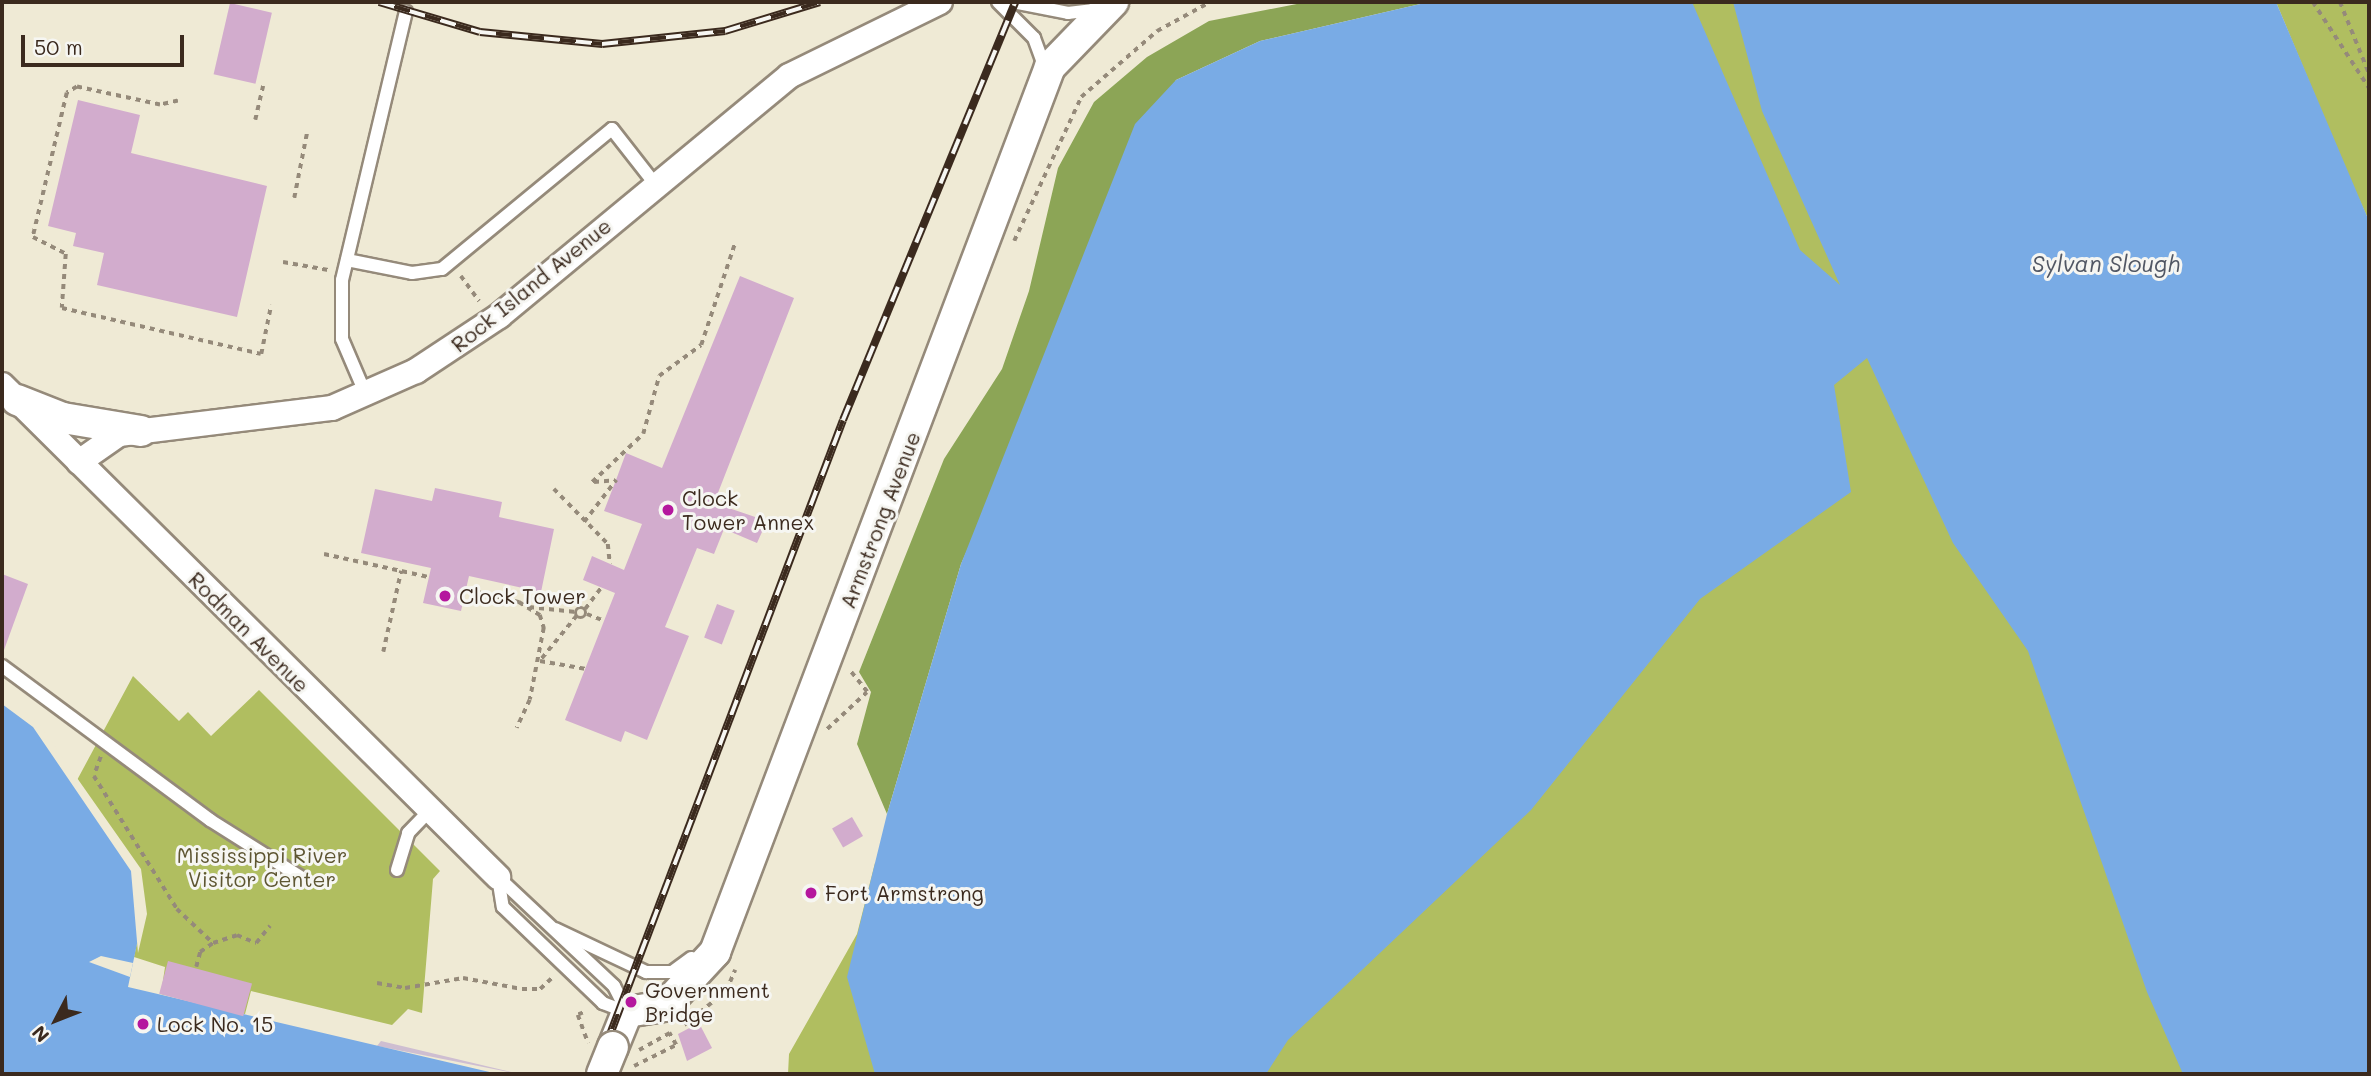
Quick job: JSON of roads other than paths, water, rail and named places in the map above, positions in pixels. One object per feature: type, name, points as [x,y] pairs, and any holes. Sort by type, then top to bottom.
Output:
[{"type":"street","name":"Rock Island Avenue","points":[[79,462],[109,438],[141,431],[239,423],[332,408],[366,395],[492,321],[789,76],[940,2]]},
{"type":"street","name":"Armstrong Avenue","points":[[627,1012],[665,1006],[709,961],[726,924],[1046,77],[1057,55],[1106,6]]},
{"type":"street","points":[[9,392],[63,418],[141,431]]},
{"type":"street","name":"Rodman Avenue","points":[[9,392],[498,877]]},
{"type":"street","points":[[614,1057],[627,1012]]},
{"type":"lane","points":[[998,2],[1034,38],[1046,77]]},
{"type":"lane","points":[[1013,2],[1068,13],[1106,6]]},
{"type":"lane","points":[[366,395],[342,339],[347,260],[407,12]]},
{"type":"lane","points":[[347,260],[412,273],[452,263],[612,129],[655,184]]},
{"type":"lane","points":[[2,666],[302,878]]},
{"type":"lane","points":[[397,870],[408,833],[429,811]]},
{"type":"lane","points":[[498,877],[503,907],[603,1003],[627,1012]]},
{"type":"lane","name":"Rodman Avenue","points":[[498,877],[614,986],[627,1012]]},
{"type":"lane","name":"Rodman Avenue","points":[[555,929],[660,974],[682,967],[726,924]]},
{"type":"water","name":"Sylvan Slough","points":[[1429,2],[1692,2],[1800,250],[1840,285],[1762,111],[1733,2],[2276,2],[2369,221],[2369,1074],[2183,1074],[2147,992],[2028,651],[1953,543],[1867,358],[1834,385],[1851,492],[1700,599],[1531,810],[1288,1040],[1266,1074],[875,1074],[847,977],[887,814],[961,564],[1135,124],[1176,80],[1260,41]]},
{"type":"water","points":[[2,699],[35,723],[138,871],[143,915],[128,987],[498,1074],[2,1074]]},
{"type":"railway","points":[[379,2],[480,32],[602,44],[725,31],[820,2]]},
{"type":"railway","points":[[595,1074],[843,420],[1015,2]]},
{"type":"place","name":"Clock Tower Annex","points":[[668,510]]},
{"type":"place","name":"Clock Tower","points":[[445,596]]},
{"type":"place","name":"Fort Armstrong","points":[[811,893]]},
{"type":"place","name":"Government Bridge","points":[[631,1002]]},
{"type":"place","name":"Lock No. 15","points":[[143,1024]]},
{"type":"park label","name":"Mississippi River Visitor Center","points":[[262,867]]}]
